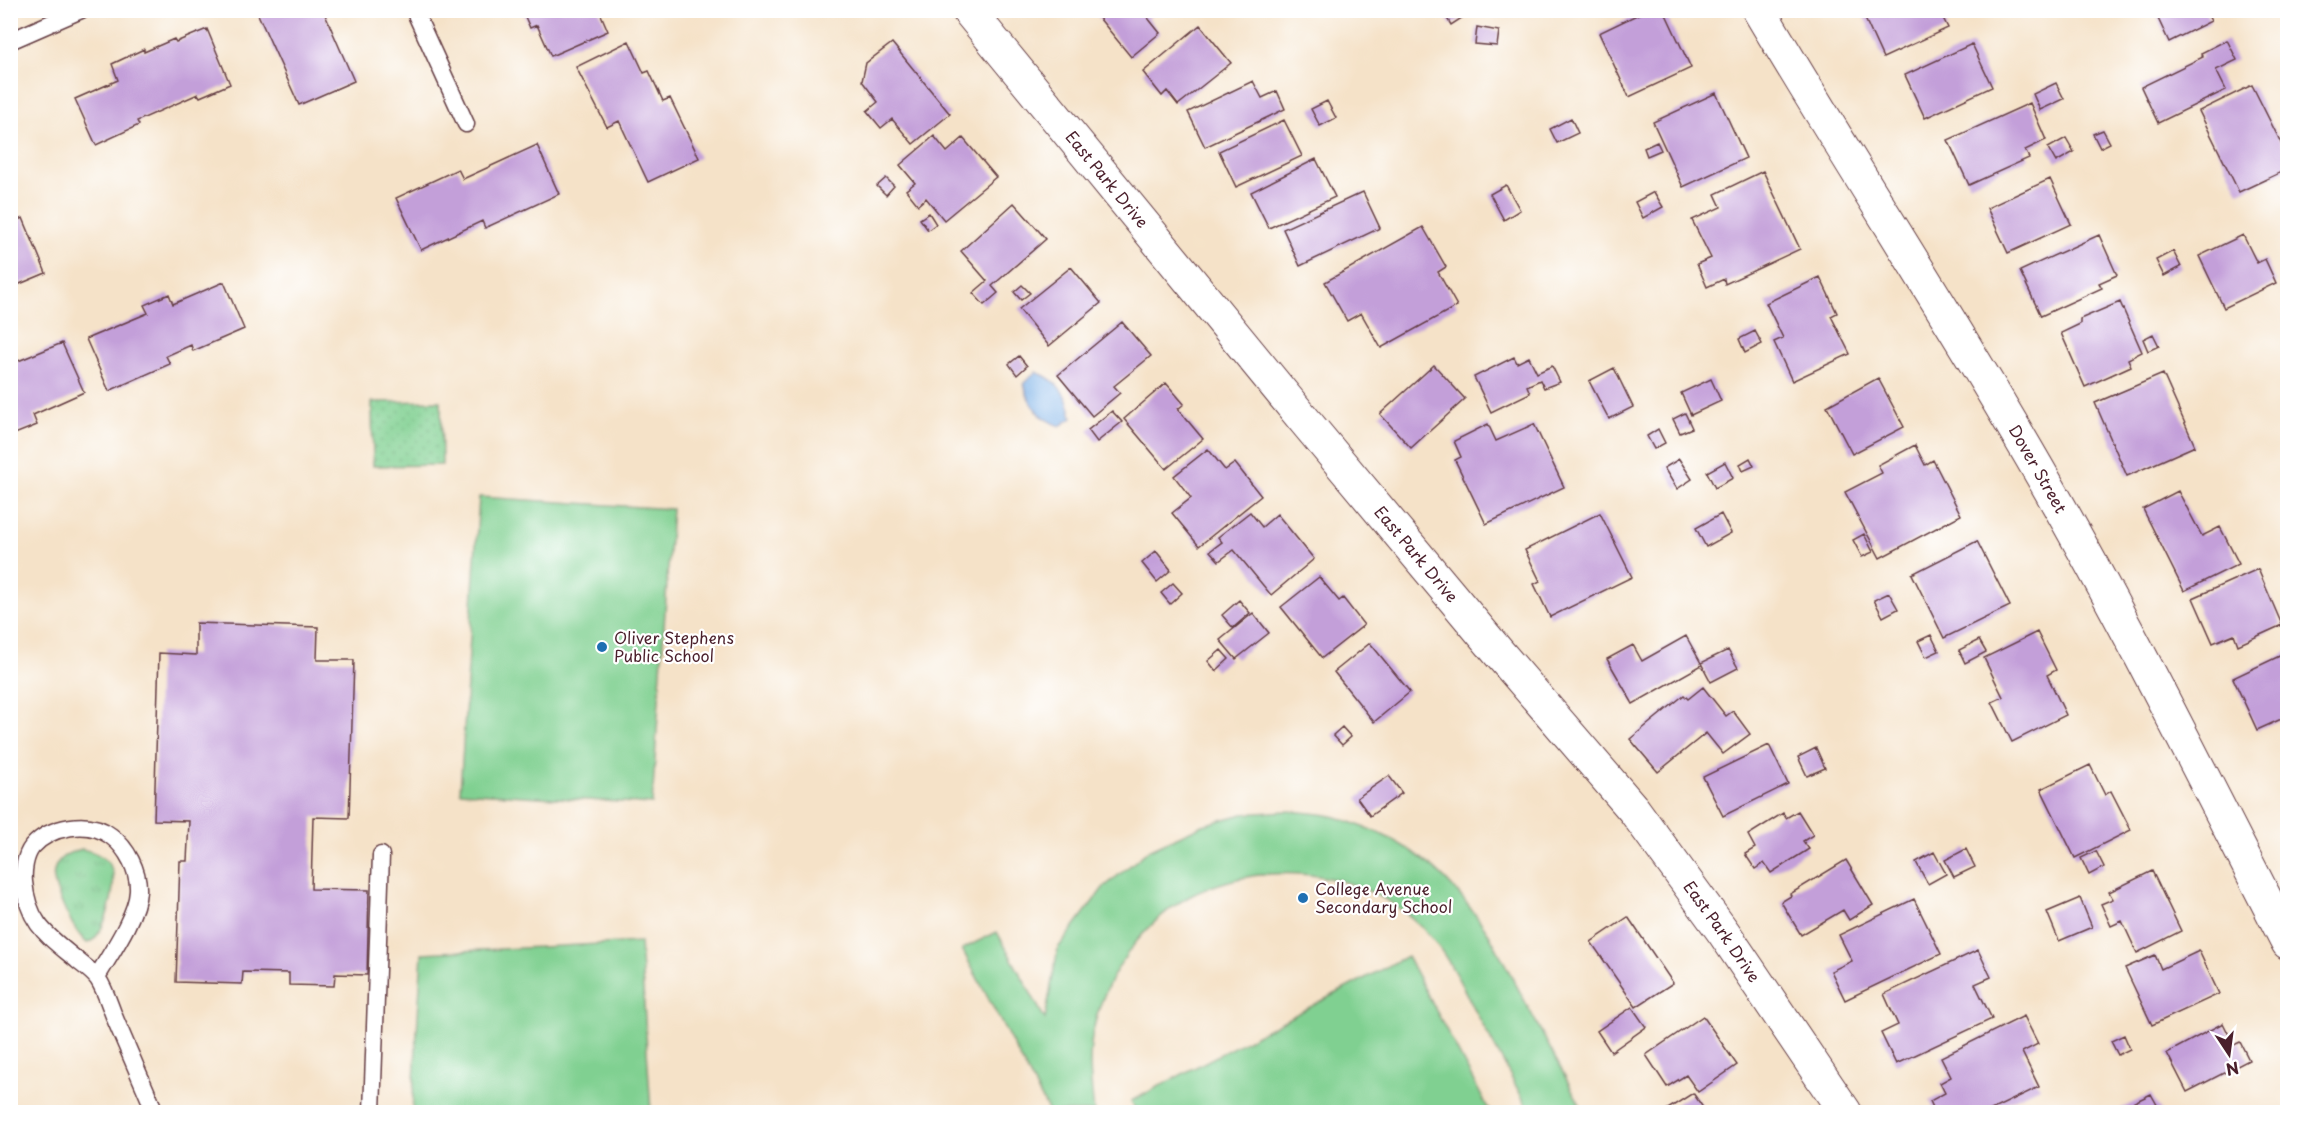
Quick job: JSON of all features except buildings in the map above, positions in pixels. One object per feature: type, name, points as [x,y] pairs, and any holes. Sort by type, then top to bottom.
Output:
[{"type":"street","name":"East Park Drive","points":[[968,10],[1305,421],[1498,652],[1634,810],[1684,875],[1740,955],[1845,1113]]},
{"type":"street","name":"Dover Street","points":[[1759,10],[1942,307],[2062,512],[2152,679],[2288,943]]},
{"type":"lane","points":[[10,41],[81,10]]},
{"type":"lane","points":[[414,10],[466,124]]},
{"type":"lane","points":[[97,977],[135,906],[138,891],[136,876],[132,861],[111,835],[81,826],[66,828],[50,834],[32,848],[23,873],[25,893],[38,927],[97,977],[155,1113]]},
{"type":"lane","points":[[372,1113],[381,855]]},
{"type":"green space","points":[[441,401],[442,465],[373,466],[372,402]]},
{"type":"green space","points":[[479,497],[672,509],[652,804],[460,792]]},
{"type":"green space","points":[[1287,811],[1332,816],[1380,834],[1417,855],[1448,882],[1489,934],[1584,1112],[1530,1112],[1438,946],[1428,933],[1403,911],[1381,897],[1333,879],[1283,873],[1232,880],[1208,888],[1168,910],[1151,926],[1121,963],[1100,1005],[1091,1048],[1090,1069],[1094,1112],[1049,1112],[962,949],[997,932],[1045,1019],[1058,948],[1103,888],[1149,850],[1203,825],[1243,814]]},
{"type":"green space","points":[[82,849],[104,858],[110,865],[113,878],[111,899],[104,923],[99,933],[87,943],[76,930],[64,909],[54,878],[58,862]]},
{"type":"green space","points":[[640,942],[651,1112],[412,1112],[422,953]]},
{"type":"green space","points":[[1407,956],[1490,1112],[1137,1112],[1131,1101]]},
{"type":"water","points":[[1036,372],[1050,379],[1065,395],[1072,418],[1060,426],[1041,415],[1028,398],[1024,383]]},
{"type":"place","name":"Oliver Stephens Public School","points":[[602,647]]},
{"type":"place","name":"College Avenue Secondary School","points":[[1303,898]]}]
